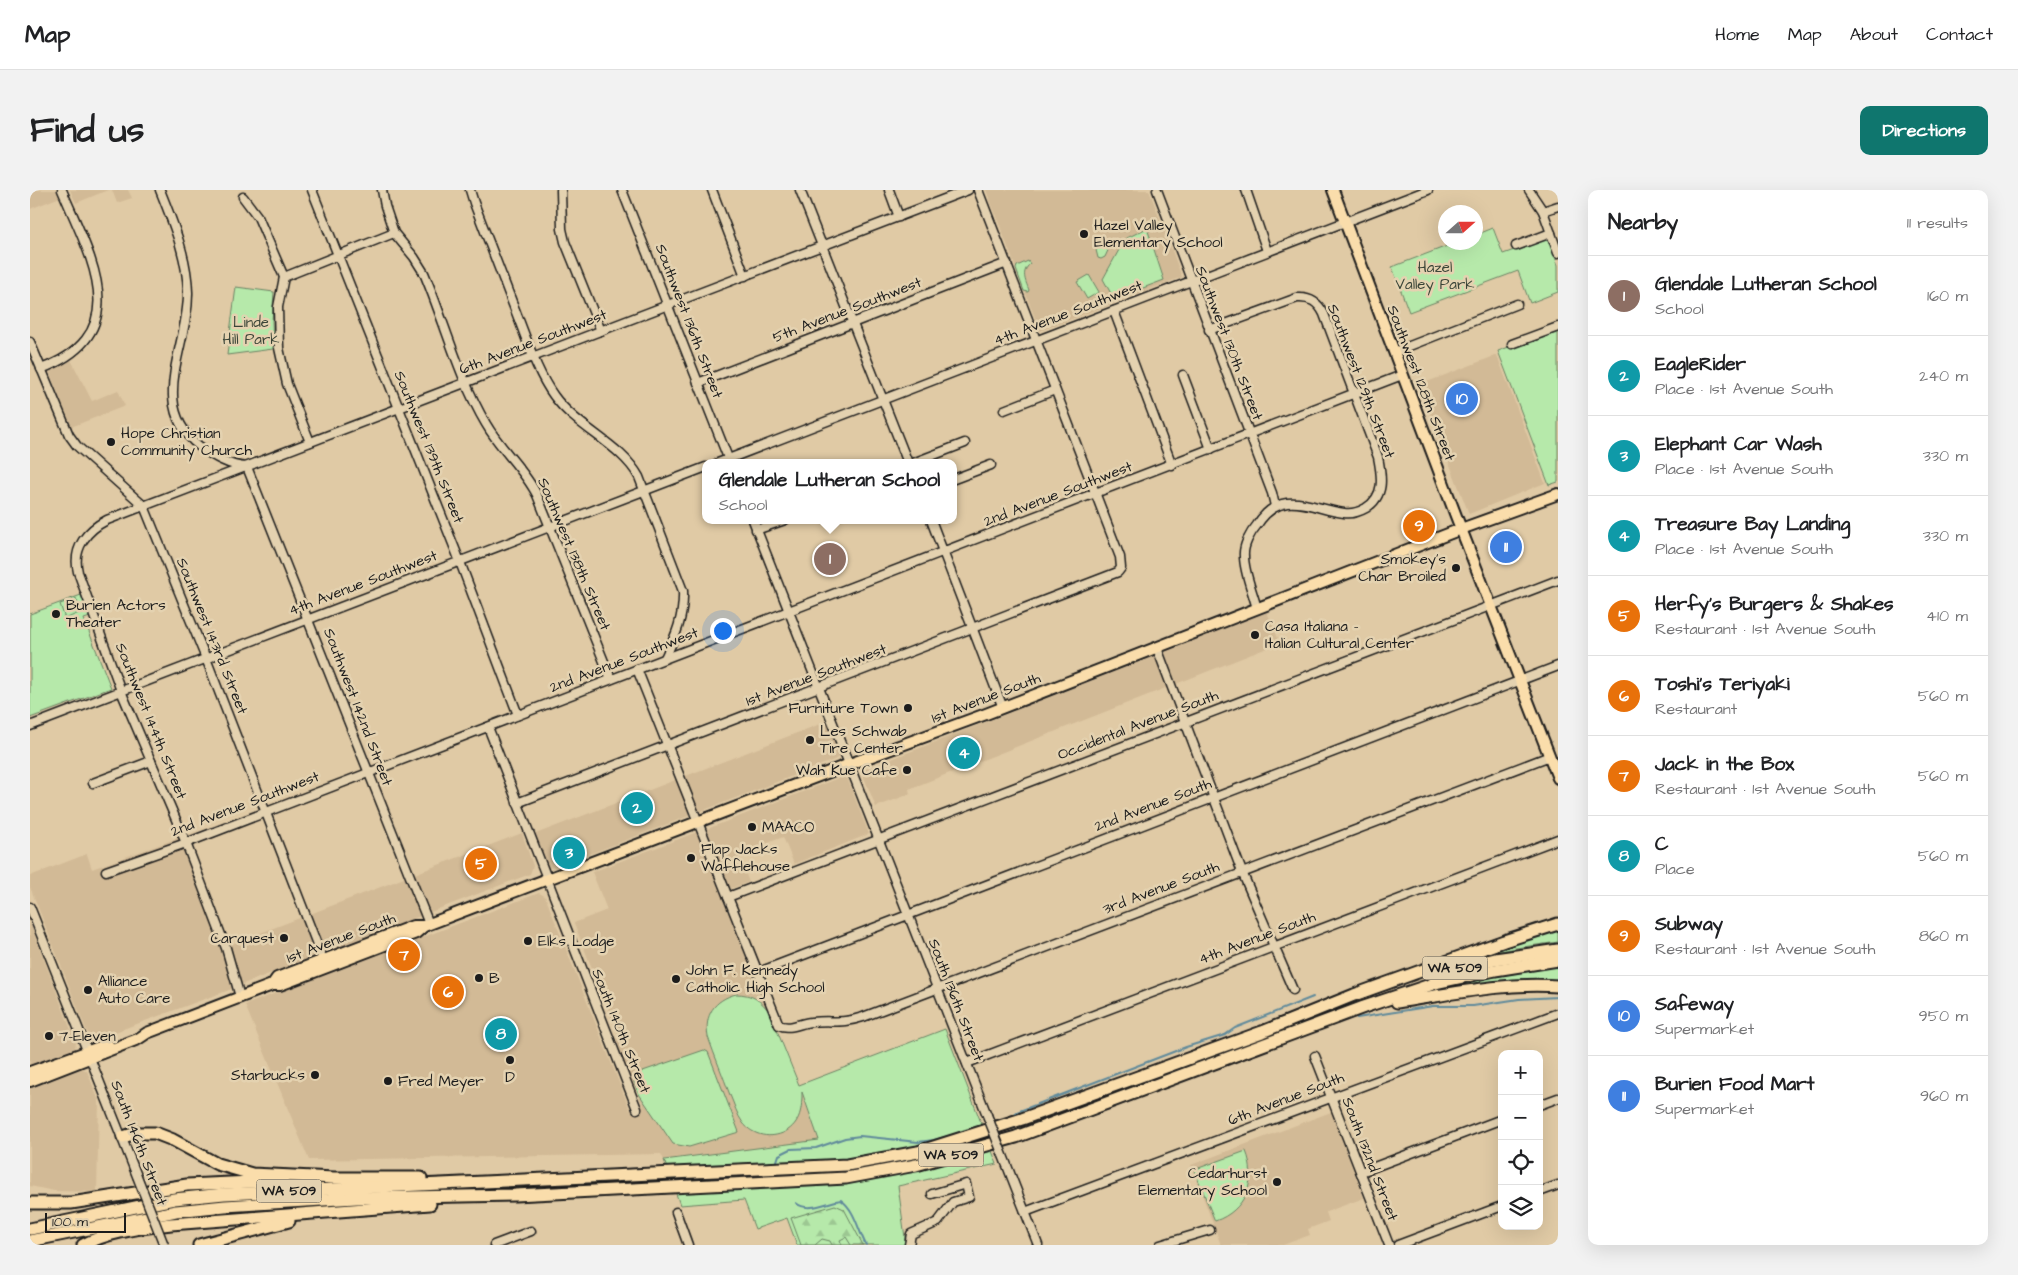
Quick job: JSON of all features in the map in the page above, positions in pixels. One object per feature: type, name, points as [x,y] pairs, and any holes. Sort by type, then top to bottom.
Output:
[{"type":"highway","points":[[1354,995],[1504,941],[1558,924]]},
{"type":"highway","name":"WA 509","points":[[30,1229],[174,1199],[224,1194],[847,1165],[918,1152],[1022,1119],[1262,1032],[1354,995],[1436,972],[1495,959],[1558,950]]},
{"type":"highway","name":"WA 509","points":[[30,1241],[176,1211],[225,1206],[356,1198],[515,1195],[846,1178],[916,1165],[1016,1137],[1364,1006],[1439,982],[1495,970],[1558,960]]},
{"type":"highway","points":[[1364,1006],[1480,989],[1537,985],[1558,986]]},
{"type":"highway","points":[[123,1137],[136,1133],[155,1133],[174,1140],[210,1161],[237,1171],[252,1174],[334,1178],[551,1180]]},
{"type":"highway","points":[[30,1203],[85,1202],[187,1185],[334,1178]]},
{"type":"highway","points":[[83,1245],[106,1236],[171,1224],[515,1195]]},
{"type":"highway","points":[[199,1245],[275,1224],[338,1211]]},
{"type":"main road","name":"Southwest 128th Street","points":[[1333,190],[1461,530],[1558,778]]},
{"type":"main road","name":"1st Avenue South","points":[[30,1081],[136,1033],[147,1033],[272,985],[277,978],[325,965],[413,926],[426,925],[1003,708],[1257,608],[1558,494]]},
{"type":"main road","name":"1st Avenue South","points":[[30,1072],[89,1054]]},
{"type":"street","points":[[41,369],[60,362],[80,347],[92,331],[97,311],[98,288],[91,258],[62,190]]},
{"type":"street","points":[[160,190],[183,253],[188,291],[185,323],[172,380],[171,390],[174,407],[182,426],[195,442],[219,459],[233,465],[247,467]]},
{"type":"street","name":"Southwest 139th Street","points":[[312,190],[460,561],[518,715]]},
{"type":"street","points":[[284,277],[394,233],[382,190]]},
{"type":"street","points":[[470,190],[534,358],[546,384],[561,406],[631,465],[639,477],[683,591],[684,606],[681,622],[665,658]]},
{"type":"street","points":[[561,190],[562,229],[565,242],[601,331]]},
{"type":"street","name":"Southwest 136th Street","points":[[622,190],[728,459]]},
{"type":"street","points":[[712,190],[745,276]]},
{"type":"street","points":[[800,190],[906,459]]},
{"type":"street","points":[[889,190],[899,216]]},
{"type":"street","name":"6th Avenue Southwest","points":[[107,520],[399,407],[534,358],[668,304],[968,190]]},
{"type":"street","points":[[978,190],[1096,493]]},
{"type":"street","name":"Southwest 130th Street","points":[[1156,190],[1272,492],[1275,506]]},
{"type":"street","points":[[1246,190],[1267,252]]},
{"type":"street","name":"4th Avenue Southwest","points":[[734,459],[883,399],[1428,190]]},
{"type":"street","points":[[1529,190],[1543,211],[1558,253]]},
{"type":"street","points":[[243,197],[258,217],[284,277],[278,307],[279,348],[287,384],[310,442]]},
{"type":"street","points":[[1543,211],[1558,206]]},
{"type":"street","name":"Southwest 138th Street","points":[[394,233],[414,256],[424,273],[466,382],[487,425],[532,486],[550,526],[611,679]]},
{"type":"street","points":[[1516,246],[1551,233]]},
{"type":"street","name":"5th Avenue Southwest","points":[[698,383],[1007,263]]},
{"type":"street","name":"Southwest 129th Street","points":[[1209,330],[1296,298],[1308,299],[1317,304],[1324,314],[1378,457],[1381,469],[1380,490],[1377,498],[1361,511],[1343,513],[1310,504],[1287,503],[1275,506]]},
{"type":"street","points":[[1394,352],[1517,304]]},
{"type":"street","points":[[1114,311],[1172,465]]},
{"type":"street","points":[[1512,344],[1558,327]]},
{"type":"street","name":"Southwest 143rd Street","points":[[30,342],[69,435],[77,446],[144,506],[206,659],[325,965]]},
{"type":"street","points":[[1183,375],[1211,449]]},
{"type":"street","name":"2nd Avenue Southwest","points":[[106,871],[186,843],[665,658],[944,553],[1172,465],[1353,392],[1402,375]]},
{"type":"street","points":[[1004,410],[1055,390]]},
{"type":"street","points":[[923,459],[964,442]]},
{"type":"street","points":[[957,479],[991,465]]},
{"type":"street","name":"Southwest 142nd Street","points":[[247,467],[309,618],[426,925]]},
{"type":"street","name":"4th Avenue Southwest","points":[[30,726],[702,469]]},
{"type":"street","name":"1st Avenue Southwest","points":[[517,803],[1114,575],[1121,568],[1120,557],[1096,493]]},
{"type":"street","points":[[1257,608],[1244,561],[1245,546],[1259,522],[1275,506]]},
{"type":"street","name":"Southwest 144th Street","points":[[107,520],[91,530],[83,540],[77,554],[77,566],[121,691],[186,843],[226,948],[240,997]]},
{"type":"street","points":[[754,524],[850,764]]},
{"type":"street","points":[[756,530],[773,524]]},
{"type":"street","points":[[933,524],[1003,708]]},
{"type":"street","name":"Occidental Avenue South","points":[[728,897],[1558,580]]},
{"type":"street","points":[[1157,648],[1242,872],[1292,990]]},
{"type":"street","name":"2nd Avenue South","points":[[758,972],[1558,666]]},
{"type":"street","points":[[637,669],[758,972]]},
{"type":"street","name":"South 140th Street","points":[[488,727],[546,880],[637,1109]]},
{"type":"street","name":"3rd Avenue South","points":[[758,972],[779,1026],[784,1027],[809,1022],[849,1021],[1550,756]]},
{"type":"street","points":[[93,783],[151,761]]},
{"type":"street","name":"South 136th Street","points":[[850,764],[1025,1212],[1035,1244]]},
{"type":"street","name":"4th Avenue South","points":[[966,1063],[1558,839]]},
{"type":"street","name":"South 146th Street","points":[[30,907],[123,1137],[136,1176],[164,1245]]},
{"type":"street","name":"6th Avenue South","points":[[1025,1212],[1558,1013]]},
{"type":"street","name":"South 132nd Street","points":[[1315,1056],[1389,1245]]},
{"type":"street","points":[[1543,1104],[1558,1098]]},
{"type":"street","points":[[1360,1172],[1498,1120]]},
{"type":"street","points":[[909,1244],[911,1234],[938,1222],[953,1202],[969,1197],[966,1184],[932,1194]]},
{"type":"street","points":[[1543,1191],[1558,1185]]},
{"type":"street","points":[[1398,1245],[1498,1208]]},
{"type":"street","points":[[676,1212],[688,1245]]},
{"type":"street","points":[[1160,1245],[1210,1230]]},
{"type":"street","points":[[494,1245],[531,1231]]},
{"type":"shaded area","points":[[30,190],[58,190],[60,197],[30,209]]},
{"type":"shaded area","points":[[70,190],[108,190],[76,203]]},
{"type":"shaded area","points":[[112,190],[128,190],[132,198],[117,203]]},
{"type":"shaded area","name":"Hazel Valley Elementary School","points":[[986,190],[1149,190],[1182,277],[1040,331]]},
{"type":"shaded area","points":[[67,352],[92,401],[118,390],[125,406],[71,427],[45,361]]},
{"type":"shaded area","points":[[1497,355],[1545,483],[1469,514],[1419,385]]},
{"type":"shaded area","points":[[1267,612],[1280,643],[909,789],[910,794],[876,807],[863,775],[866,769]]},
{"type":"shaded area","points":[[828,721],[839,751],[839,757],[834,760],[556,867],[549,868],[544,865],[533,835]]},
{"type":"shaded area","points":[[846,775],[869,834],[794,864],[783,837],[738,855],[749,882],[730,889],[707,829]]},
{"type":"shaded area","points":[[697,832],[820,1140],[664,1160],[661,1154],[309,1160],[245,1005],[539,893],[545,896],[630,1110],[643,1105],[616,1043],[619,1036],[574,923],[607,910],[592,872]]},
{"type":"shaded area","points":[[522,833],[533,866],[530,874],[243,984],[240,983],[229,945]]},
{"type":"shaded area","points":[[178,838],[226,954],[226,966],[232,989],[96,1039],[89,1037],[30,887],[30,876],[87,854],[92,869]]},
{"type":"shaded area","points":[[30,923],[76,1043],[75,1048],[71,1052],[30,1065]]},
{"type":"shaded area","points":[[78,1068],[87,1071],[99,1101],[97,1192],[54,1191],[30,1186],[30,1087]]},
{"type":"shaded area","name":"Cedarhurst Elementary School","points":[[1331,1112],[1364,1198],[1326,1212],[1329,1221],[1308,1229],[1310,1235],[1283,1245],[1221,1245],[1191,1165]]},
{"type":"green space","points":[[1147,228],[1164,280],[1114,299],[1103,279],[1125,239]]},
{"type":"green space","name":"Hazel Valley Park","points":[[1493,228],[1503,254],[1548,238],[1558,265],[1558,292],[1530,303],[1518,271],[1409,312],[1392,267],[1438,249],[1483,250],[1483,232]]},
{"type":"green space","points":[[1104,240],[1109,242],[1110,246],[1105,257],[1101,259],[1098,258],[1096,250],[1099,242]]},
{"type":"green space","points":[[1028,261],[1030,264],[1025,270],[1025,276],[1028,292],[1024,291],[1016,269],[1017,266]]},
{"type":"green space","points":[[1089,275],[1099,292],[1087,299],[1077,282]]},
{"type":"green space","name":"Linde Hill Park","points":[[236,287],[274,292],[273,349],[227,355]]},
{"type":"green space","points":[[1558,329],[1558,482],[1549,485],[1498,351]]},
{"type":"green space","points":[[81,595],[90,617],[84,619],[111,688],[30,718],[30,614]]},
{"type":"green space","points":[[76,598],[81,612],[65,619],[60,604]]},
{"type":"green space","points":[[1558,929],[1558,942],[1472,957]]},
{"type":"green space","points":[[1558,966],[1558,982],[1434,990],[1483,979]]},
{"type":"green space","points":[[736,994],[747,995],[756,999],[770,1013],[799,1085],[945,1029],[997,1164],[898,1186],[906,1245],[797,1245],[787,1218],[755,1229],[744,1200],[680,1205],[664,1160],[819,1140],[802,1092],[800,1115],[785,1132],[768,1136],[762,1135],[752,1131],[741,1120],[713,1052],[707,1029],[709,1015],[716,1004]]},
{"type":"green space","points":[[704,1050],[708,1052],[739,1132],[689,1147],[673,1144],[639,1094],[634,1082],[640,1072]]},
{"type":"green space","points":[[1246,1151],[1250,1173],[1246,1193],[1234,1210],[1215,1221],[1195,1172],[1196,1169]]},
{"type":"green space","points":[[835,1205],[844,1209],[863,1245],[851,1245],[846,1237],[840,1240],[842,1245],[832,1245],[830,1241],[822,1239],[815,1245],[801,1245],[791,1218]]},
{"type":"waterway","points":[[1007,1119],[1017,1112],[1186,1047],[1225,1035],[1235,1028],[1313,997]]},
{"type":"waterway","points":[[1357,1018],[1433,1006],[1473,1006],[1519,999],[1558,997]]},
{"type":"waterway","points":[[777,1161],[779,1155],[791,1149],[816,1148],[845,1138],[860,1136],[918,1142],[934,1140],[966,1131]]},
{"type":"waterway","points":[[796,1203],[801,1206],[812,1207],[841,1200],[850,1209],[866,1245]]},
{"type":"place","name":"Hazel Valley Elementary School","points":[[1084,234]]},
{"type":"place","name":"Safeway","points":[[1462,399]]},
{"type":"place","name":"Hope Christian Community Church","points":[[111,442]]},
{"type":"place","name":"Subway","points":[[1419,526]]},
{"type":"place","name":"Burien Food Mart","points":[[1506,547]]},
{"type":"place","name":"Glendale Lutheran School","points":[[830,559]]},
{"type":"place","name":"Smokey's Char Broiled","points":[[1456,568]]},
{"type":"place","name":"Burien Actors Theater","points":[[56,614]]},
{"type":"place","name":"Casa Italiana - Italian Cultural Center","points":[[1255,635]]},
{"type":"place","name":"Furniture Town","points":[[908,708]]},
{"type":"place","name":"Les Schwab Tire Center","points":[[810,740]]},
{"type":"place","name":"Treasure Bay Landing","points":[[964,753]]},
{"type":"place","name":"Wah Kue Cafe","points":[[907,770]]},
{"type":"place","name":"EagleRider","points":[[637,808]]},
{"type":"place","name":"MAACO","points":[[752,827]]},
{"type":"place","name":"Elephant Car Wash","points":[[569,853]]},
{"type":"place","name":"Flap Jacks Wafflehouse","points":[[691,858]]},
{"type":"place","name":"Herfy's Burgers & Shakes","points":[[481,864]]},
{"type":"place","name":"Carquest","points":[[284,938]]},
{"type":"place","name":"Elks Lodge","points":[[528,941]]},
{"type":"place","name":"Jack in the Box","points":[[404,955]]},
{"type":"place","name":"B","points":[[479,978]]},
{"type":"place","name":"John F. Kennedy Catholic High School","points":[[676,979]]},
{"type":"place","name":"Alliance Auto Care","points":[[88,990]]},
{"type":"place","name":"Toshi's Teriyaki","points":[[448,992]]},
{"type":"place","name":"C","points":[[501,1034]]},
{"type":"place","name":"7-Eleven","points":[[49,1036]]},
{"type":"place","name":"D","points":[[510,1060]]},
{"type":"place","name":"Starbucks","points":[[315,1075]]},
{"type":"place","name":"Fred Meyer","points":[[388,1081]]},
{"type":"place","name":"Cedarhurst Elementary School","points":[[1277,1182]]}]
